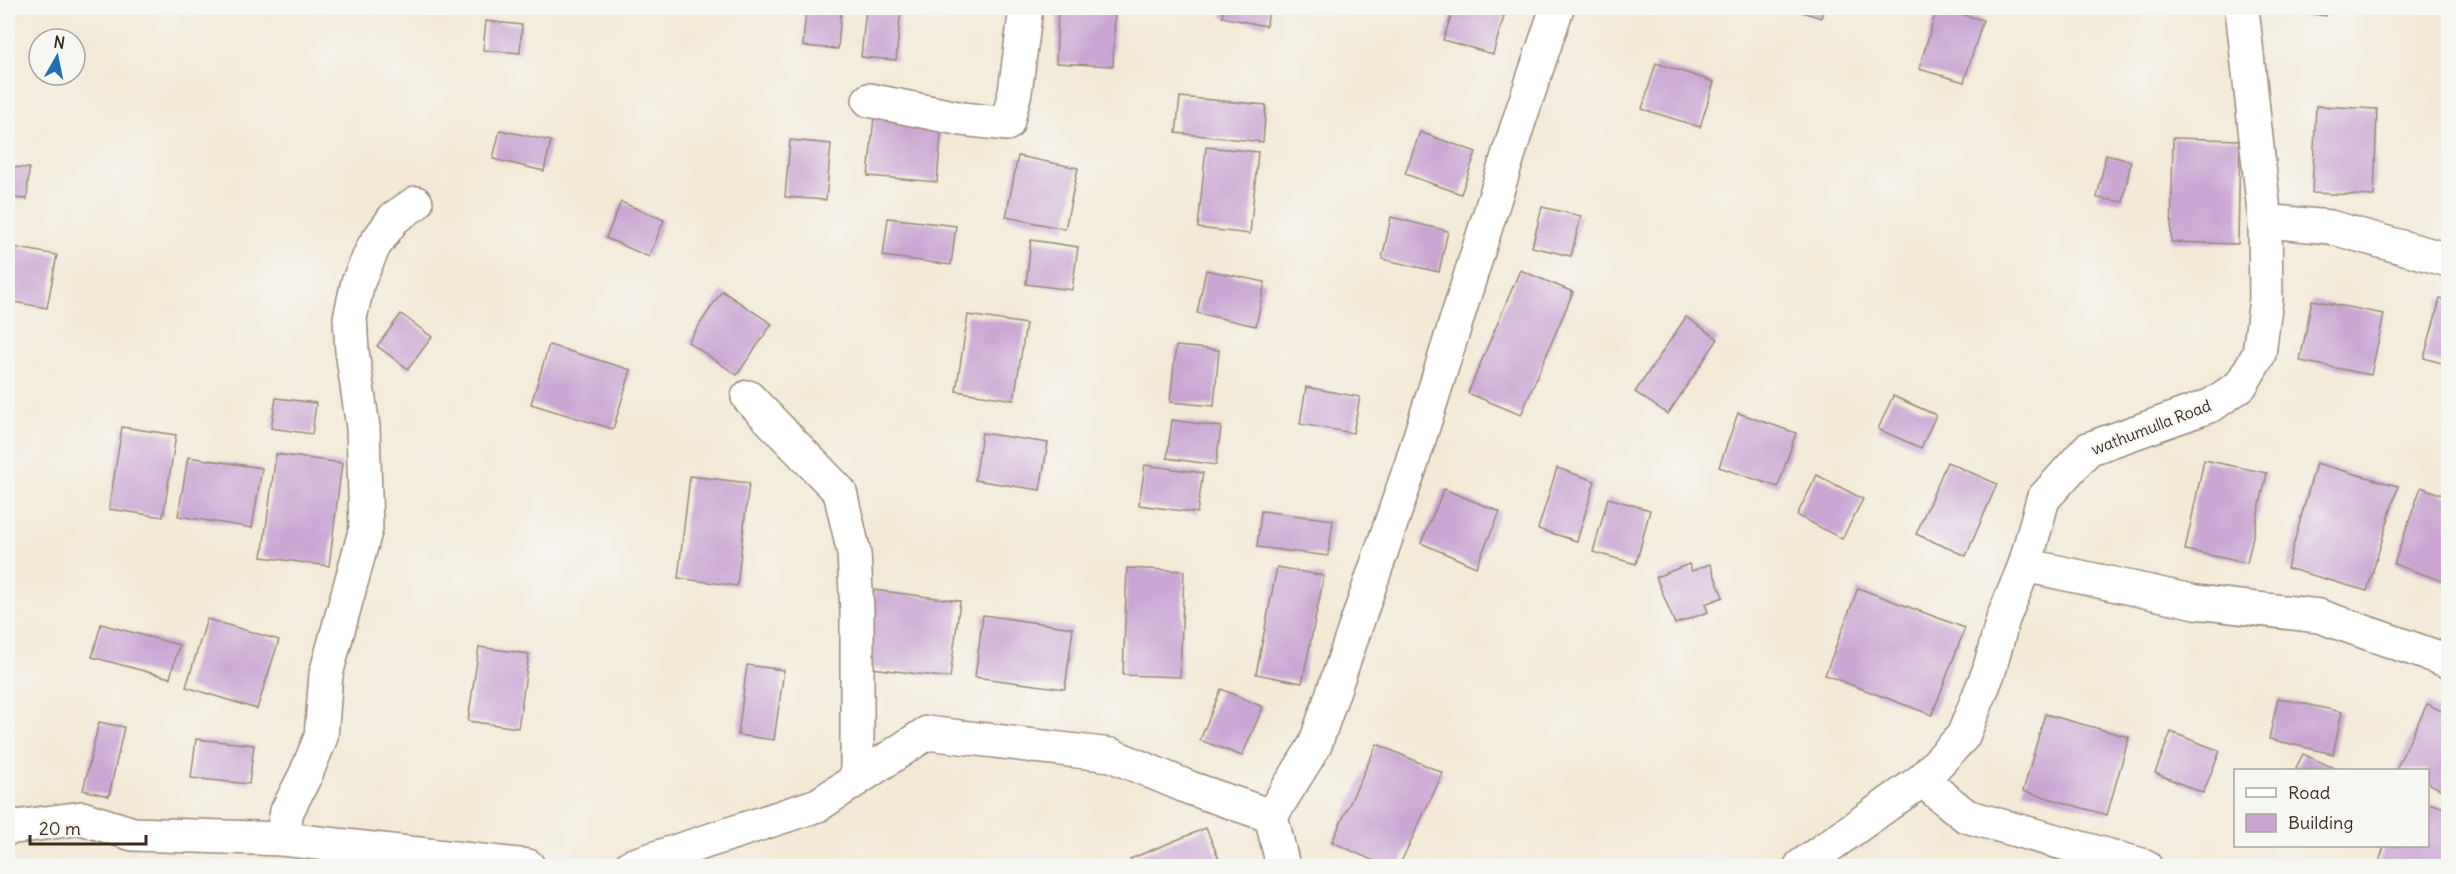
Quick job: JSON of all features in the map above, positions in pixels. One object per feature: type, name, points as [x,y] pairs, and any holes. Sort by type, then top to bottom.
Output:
[{"type":"street","points":[[869,100],[962,119],[1007,124],[1015,92],[1026,8]]},
{"type":"street","points":[[1283,867],[1270,816],[1315,745],[1411,465],[1515,133],[1557,8]]},
{"type":"street","name":"wathumulla Road","points":[[1802,867],[1922,780],[1963,736],[1989,671],[2002,619],[2025,565],[2043,499],[2088,448],[2212,405],[2241,385],[2259,354],[2266,299],[2265,221],[2242,8]]},
{"type":"street","points":[[282,839],[287,811],[306,774],[321,736],[326,674],[366,528],[363,427],[352,351],[352,309],[358,282],[374,246],[394,218],[416,202]]},
{"type":"street","points":[[2265,221],[2330,227],[2448,260]]},
{"type":"street","points":[[748,397],[840,492],[854,553],[857,612],[857,779]]},
{"type":"street","points":[[2025,565],[2196,602],[2319,616],[2448,661]]},
{"type":"street","points":[[631,867],[818,805],[927,732],[1111,755],[1190,788],[1270,816]]},
{"type":"street","points":[[1922,780],[1966,816],[2145,867]]},
{"type":"street","points":[[8,828],[82,818],[133,834],[282,839],[528,867]]},
{"type":"building","points":[[806,8],[841,10],[838,49],[803,46]]},
{"type":"building","points":[[866,8],[901,8],[896,60],[861,57]]},
{"type":"building","points":[[919,8],[953,8],[951,15]]},
{"type":"building","points":[[1058,8],[1115,8],[1113,66],[1056,63]]},
{"type":"building","points":[[1224,8],[1270,8],[1266,26],[1222,17]]},
{"type":"building","points":[[1454,8],[1475,8],[1504,16],[1493,54],[1443,40]]},
{"type":"building","points":[[1790,8],[1824,8],[1821,18]]},
{"type":"building","points":[[1937,8],[1983,20],[1964,82],[1919,69]]},
{"type":"building","points":[[2290,8],[2328,8],[2326,16],[2290,11]]},
{"type":"building","points":[[486,21],[522,25],[520,53],[483,50]]},
{"type":"building","points":[[1656,63],[1714,82],[1700,127],[1642,109]]},
{"type":"building","points":[[1180,97],[1266,105],[1263,142],[1176,133]]},
{"type":"building","points":[[2316,106],[2377,109],[2374,196],[2312,193]]},
{"type":"building","points":[[874,117],[942,124],[937,182],[868,176]]},
{"type":"building","points":[[500,130],[551,141],[544,171],[493,159]]},
{"type":"building","points":[[1420,132],[1476,152],[1461,194],[1405,174]]},
{"type":"building","points":[[2173,138],[2240,140],[2238,244],[2171,242]]},
{"type":"building","points":[[790,140],[831,144],[826,200],[785,197]]},
{"type":"building","points":[[1206,147],[1258,152],[1250,234],[1198,228]]},
{"type":"building","points":[[2106,155],[2131,161],[2123,202],[2097,198]]},
{"type":"building","points":[[1018,156],[1078,168],[1065,229],[1006,217]]},
{"type":"building","points":[[8,167],[29,168],[27,199],[8,198]]},
{"type":"building","points":[[621,202],[664,220],[649,257],[606,238]]},
{"type":"building","points":[[1542,207],[1581,216],[1571,256],[1532,247]]},
{"type":"building","points":[[1391,217],[1448,231],[1439,272],[1382,259]]},
{"type":"building","points":[[888,218],[956,226],[951,265],[883,256]]},
{"type":"building","points":[[1031,240],[1078,247],[1072,290],[1026,284]]},
{"type":"building","points":[[8,246],[57,255],[47,308],[8,301]]},
{"type":"building","points":[[1206,270],[1265,282],[1256,326],[1197,313]]},
{"type":"building","points":[[1520,270],[1573,292],[1521,415],[1468,393]]},
{"type":"building","points":[[722,291],[772,324],[737,375],[688,342]]},
{"type":"building","points":[[2440,299],[2448,301],[2448,365],[2424,358]]},
{"type":"building","points":[[2312,300],[2384,314],[2371,375],[2300,361]]},
{"type":"building","points":[[401,314],[432,337],[408,369],[377,346]]},
{"type":"building","points":[[968,315],[1026,324],[1014,400],[956,391]]},
{"type":"building","points":[[1686,317],[1718,339],[1668,414],[1635,392]]},
{"type":"building","points":[[549,345],[631,370],[613,429],[531,404]]},
{"type":"building","points":[[1176,346],[1219,350],[1214,406],[1170,402]]},
{"type":"building","points":[[1306,387],[1360,397],[1353,433],[1300,424]]},
{"type":"building","points":[[1893,396],[1936,415],[1921,448],[1878,429]]},
{"type":"building","points":[[276,398],[316,403],[312,434],[271,428]]},
{"type":"building","points":[[1738,413],[1796,433],[1778,487],[1719,467]]},
{"type":"building","points":[[1172,420],[1221,427],[1216,465],[1167,458]]},
{"type":"building","points":[[122,427],[176,435],[163,517],[109,509]]},
{"type":"building","points":[[982,433],[1048,443],[1040,490],[975,480]]},
{"type":"building","points":[[276,454],[342,463],[329,566],[262,557]]},
{"type":"building","points":[[188,457],[262,468],[252,528],[178,516]]},
{"type":"building","points":[[2204,460],[2267,473],[2247,563],[2185,550]]},
{"type":"building","points":[[1947,462],[1997,484],[1966,556],[1916,534]]},
{"type":"building","points":[[2316,463],[2398,486],[2367,591],[2287,568]]},
{"type":"building","points":[[1145,465],[1203,473],[1197,513],[1139,505]]},
{"type":"building","points":[[1557,468],[1595,481],[1577,541],[1538,529]]},
{"type":"building","points":[[1817,475],[1863,499],[1842,539],[1797,515]]},
{"type":"building","points":[[690,476],[749,483],[737,586],[678,578]]},
{"type":"building","points":[[2421,487],[2448,497],[2448,583],[2394,564]]},
{"type":"building","points":[[1444,489],[1500,512],[1476,567],[1421,543]]},
{"type":"building","points":[[1608,498],[1650,510],[1636,564],[1593,552]]},
{"type":"building","points":[[1261,511],[1333,520],[1328,556],[1257,547]]},
{"type":"building","points":[[1689,564],[1692,571],[1710,564],[1723,597],[1705,604],[1708,612],[1675,624],[1656,577]]},
{"type":"building","points":[[1277,567],[1324,576],[1302,683],[1256,674]]},
{"type":"building","points":[[1127,568],[1184,571],[1180,677],[1123,675]]},
{"type":"building","points":[[1858,588],[1965,628],[1932,715],[1825,675]]},
{"type":"building","points":[[874,590],[960,601],[950,678],[864,667]]},
{"type":"building","points":[[983,615],[1073,628],[1065,689],[975,677]]},
{"type":"building","points":[[207,619],[279,640],[257,709],[186,687]]},
{"type":"building","points":[[101,624],[179,645],[170,678],[92,657]]},
{"type":"building","points":[[479,647],[529,654],[518,728],[468,721]]},
{"type":"building","points":[[747,665],[784,670],[774,740],[738,735]]},
{"type":"building","points":[[1221,689],[1263,707],[1242,756],[1200,740]]},
{"type":"building","points":[[2278,698],[2342,712],[2333,754],[2269,739]]},
{"type":"building","points":[[2427,704],[2448,714],[2448,793],[2429,784],[2429,769],[2396,769]]},
{"type":"building","points":[[2045,714],[2129,737],[2107,815],[2023,791]]},
{"type":"building","points":[[99,722],[124,727],[109,796],[83,790]]},
{"type":"building","points":[[2171,732],[2220,751],[2203,793],[2155,773]]},
{"type":"building","points":[[196,739],[254,745],[249,784],[191,778]]},
{"type":"building","points":[[1377,744],[1443,773],[1399,866],[1385,866],[1332,842]]},
{"type":"building","points":[[2303,754],[2336,769],[2296,769]]},
{"type":"building","points":[[2429,803],[2448,809],[2448,866],[2378,866],[2384,847],[2429,847]]},
{"type":"building","points":[[1206,828],[1222,866],[1133,866],[1130,859]]}]
